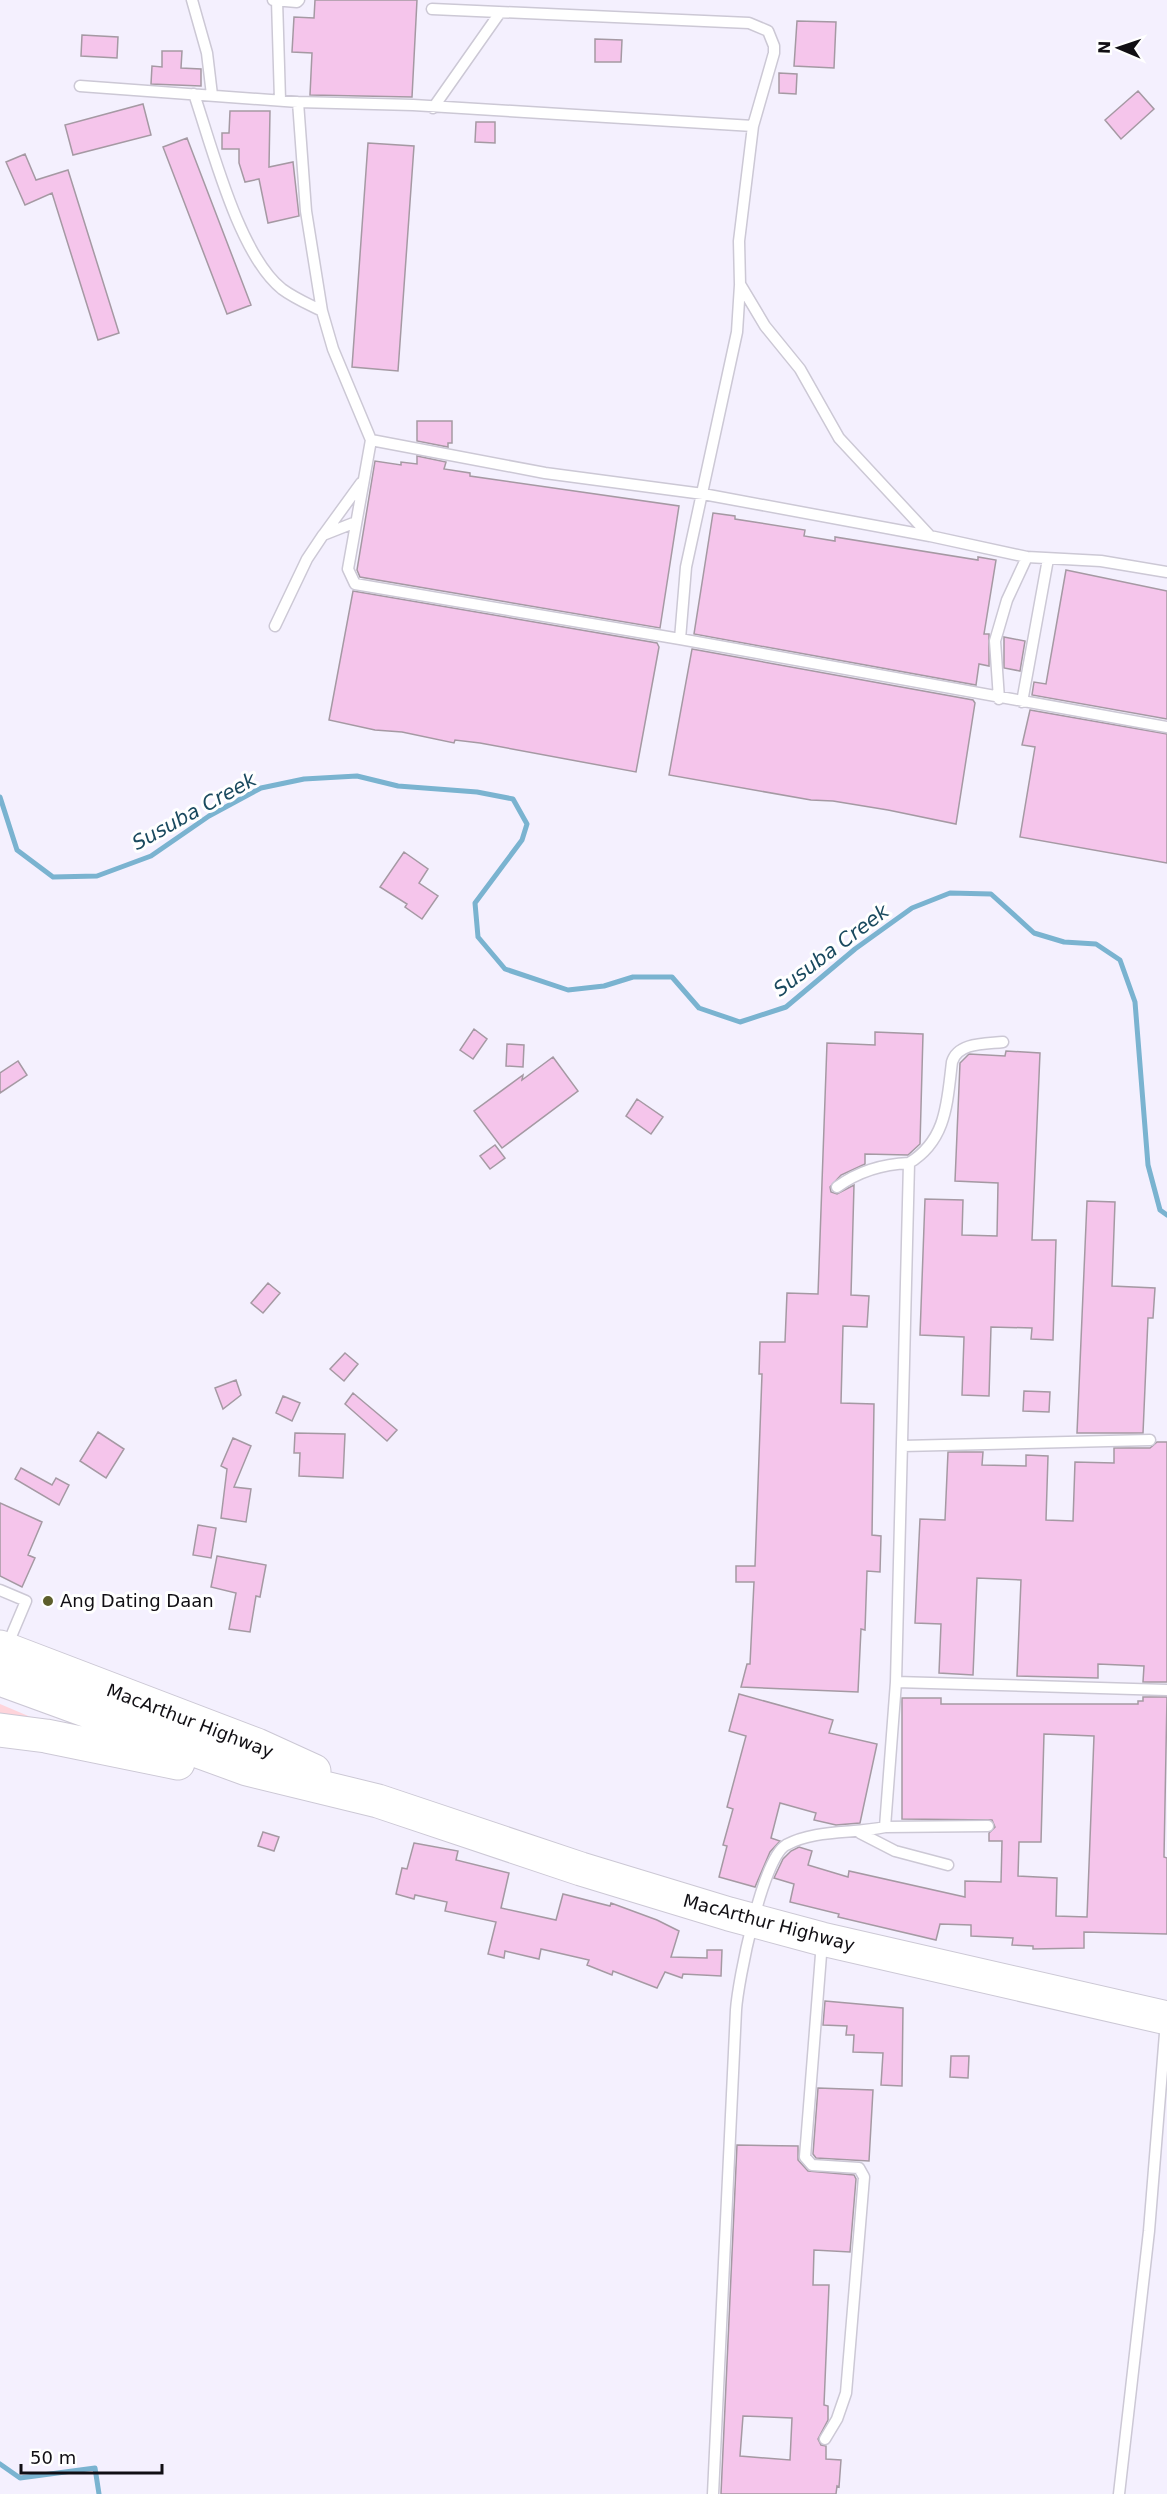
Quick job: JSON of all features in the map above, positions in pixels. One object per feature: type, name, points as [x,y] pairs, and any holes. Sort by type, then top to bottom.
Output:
[{"type":"highway","name":"MacArthur Highway","points":[[2,1659],[247,1769],[378,1801],[581,1869],[754,1921],[822,1939],[1166,2018]]},
{"type":"highway","points":[[0,1730],[155,1757],[303,1799],[378,1801]]},
{"type":"lane","points":[[192,0],[207,53],[212,95]]},
{"type":"lane","points":[[280,100],[275,0],[297,2],[299,0]]},
{"type":"lane","points":[[432,9],[499,14],[749,23],[761,27],[772,37],[774,53],[753,126],[739,241],[740,284],[737,332],[686,567],[680,639]]},
{"type":"lane","points":[[433,108],[499,14]]},
{"type":"lane","points":[[80,86],[298,102],[344,101],[753,126]]},
{"type":"lane","points":[[194,94],[234,209],[257,258],[281,288],[322,311]]},
{"type":"lane","points":[[298,102],[310,246],[322,311],[333,349],[370,440],[348,569],[351,580],[359,586],[680,639],[999,699],[1167,727]]},
{"type":"lane","points":[[740,284],[765,326],[800,369],[839,438],[930,536]]},
{"type":"lane","points":[[370,440],[545,473],[703,494],[930,536],[1027,557],[1101,561],[1167,572]]},
{"type":"lane","points":[[275,626],[307,559],[363,481]]},
{"type":"lane","points":[[323,536],[356,522]]},
{"type":"lane","points":[[999,699],[995,641],[1007,600],[1027,557]]},
{"type":"lane","points":[[1022,702],[1048,559]]},
{"type":"lane","points":[[837,1187],[849,1178],[874,1168],[909,1163],[928,1148],[942,1128],[952,1062],[956,1053],[966,1047],[1003,1042]]},
{"type":"lane","points":[[885,1827],[896,1682],[909,1163]]},
{"type":"lane","points":[[902,1446],[1150,1440]]},
{"type":"lane","points":[[0,1590],[26,1601],[2,1659]]},
{"type":"lane","points":[[896,1682],[1167,1690]]},
{"type":"lane","points":[[713,2494],[736,2000],[743,1959],[769,1871],[781,1849],[794,1842],[820,1835],[860,1833],[885,1827],[988,1826]]},
{"type":"lane","points":[[860,1833],[895,1851],[948,1865]]},
{"type":"lane","points":[[822,1939],[805,2157],[812,2165],[859,2168],[864,2177],[846,2393],[837,2419],[825,2439]]},
{"type":"lane","points":[[1119,2494],[1149,2231],[1166,2018]]},
{"type":"shaded area","points":[[0,1704],[33,1718],[0,1714]]},
{"type":"building","points":[[315,0],[417,0],[412,97],[310,95],[312,53],[292,52],[294,17],[314,18]]},
{"type":"building","points":[[797,21],[836,22],[834,68],[794,66]]},
{"type":"building","points":[[82,35],[118,37],[117,58],[81,56]]},
{"type":"building","points":[[595,39],[622,40],[621,62],[595,62]]},
{"type":"building","points":[[162,51],[182,51],[181,68],[201,69],[201,86],[151,84],[152,66],[162,67]]},
{"type":"building","points":[[779,73],[797,74],[796,94],[779,93]]},
{"type":"building","points":[[1138,91],[1154,109],[1121,139],[1105,120]]},
{"type":"building","points":[[143,104],[151,135],[73,155],[65,125]]},
{"type":"building","points":[[230,111],[270,111],[269,167],[293,162],[299,216],[268,223],[259,179],[245,182],[239,163],[239,149],[222,149],[222,133],[229,133]]},
{"type":"building","points":[[476,122],[495,122],[495,143],[475,142]]},
{"type":"building","points":[[187,138],[251,305],[227,314],[163,147]]},
{"type":"building","points":[[368,143],[414,146],[398,371],[352,367]]},
{"type":"building","points":[[25,154],[36,180],[68,170],[119,333],[98,340],[52,193],[25,205],[6,162]]},
{"type":"building","points":[[417,421],[452,421],[452,443],[448,443],[448,447],[417,441]]},
{"type":"building","points":[[417,456],[446,462],[444,469],[470,473],[470,476],[679,506],[660,628],[360,577],[357,570],[375,461],[401,465],[401,462],[417,464]]},
{"type":"building","points":[[713,513],[735,516],[735,519],[805,530],[804,536],[835,541],[835,537],[978,560],[978,557],[996,560],[984,634],[989,634],[989,666],[979,664],[976,685],[694,634]]},
{"type":"building","points":[[1066,570],[1167,591],[1167,719],[1032,695],[1034,682],[1046,684]]},
{"type":"building","points":[[353,591],[657,643],[659,647],[636,772],[480,743],[455,740],[454,743],[329,720]]},
{"type":"building","points":[[1004,637],[1025,641],[1020,671],[1004,668]]},
{"type":"building","points":[[692,649],[973,700],[975,703],[956,824],[888,810],[833,801],[811,800],[669,775]]},
{"type":"building","points":[[1030,710],[1167,734],[1167,863],[1020,837],[1035,747],[1022,745]]},
{"type":"building","points":[[404,852],[428,869],[419,883],[438,896],[422,919],[405,907],[407,904],[380,887]]},
{"type":"building","points":[[474,1029],[487,1039],[473,1059],[460,1050]]},
{"type":"building","points":[[875,1032],[923,1034],[920,1144],[908,1155],[865,1154],[865,1164],[841,1175],[830,1187],[831,1192],[837,1194],[854,1185],[851,1295],[869,1296],[867,1327],[843,1326],[841,1403],[874,1404],[872,1535],[881,1536],[880,1572],[867,1571],[865,1630],[861,1629],[858,1692],[741,1687],[747,1664],[750,1664],[754,1582],[736,1582],[736,1566],[755,1566],[762,1374],[759,1374],[760,1342],[785,1342],[787,1293],[818,1294],[827,1043],[875,1045]]},
{"type":"building","points":[[507,1044],[524,1045],[523,1067],[506,1066]]},
{"type":"building","points":[[1006,1051],[1040,1053],[1032,1240],[1056,1240],[1053,1340],[1031,1339],[1032,1328],[991,1327],[989,1396],[962,1395],[964,1337],[920,1335],[925,1199],[963,1200],[962,1235],[997,1236],[998,1183],[955,1181],[960,1063],[969,1054],[1005,1056]]},
{"type":"building","points":[[553,1057],[578,1091],[502,1148],[474,1111],[523,1075],[522,1080]]},
{"type":"building","points":[[18,1061],[27,1075],[0,1093],[0,1073]]},
{"type":"building","points":[[637,1099],[663,1117],[651,1134],[626,1116]]},
{"type":"building","points":[[495,1145],[505,1158],[490,1169],[480,1156]]},
{"type":"building","points":[[1087,1201],[1115,1202],[1112,1286],[1155,1288],[1153,1318],[1148,1318],[1143,1433],[1077,1433]]},
{"type":"building","points":[[268,1283],[280,1293],[263,1313],[251,1303]]},
{"type":"building","points":[[345,1353],[358,1364],[344,1381],[330,1369]]},
{"type":"building","points":[[236,1380],[241,1395],[223,1409],[215,1388]]},
{"type":"building","points":[[1024,1391],[1050,1392],[1049,1412],[1023,1411]]},
{"type":"building","points":[[353,1393],[397,1430],[387,1441],[345,1404]]},
{"type":"building","points":[[283,1396],[300,1403],[292,1421],[276,1413]]},
{"type":"building","points":[[98,1432],[124,1449],[106,1478],[80,1461]]},
{"type":"building","points":[[295,1433],[345,1434],[343,1478],[299,1476],[300,1453],[294,1453]]},
{"type":"building","points":[[233,1438],[251,1446],[234,1487],[251,1489],[246,1522],[221,1518],[227,1469],[221,1466]]},
{"type":"building","points":[[1157,1442],[1167,1442],[1167,1682],[1143,1682],[1144,1666],[1098,1664],[1098,1678],[1017,1676],[1021,1580],[977,1578],[973,1675],[939,1673],[941,1624],[915,1623],[920,1519],[945,1520],[948,1452],[983,1452],[982,1465],[1026,1466],[1026,1455],[1048,1456],[1046,1520],[1073,1521],[1075,1462],[1114,1463],[1114,1448],[1150,1448]]},
{"type":"building","points":[[21,1468],[52,1485],[56,1478],[69,1485],[59,1505],[15,1479]]},
{"type":"building","points":[[0,1503],[42,1522],[28,1555],[35,1558],[22,1587],[0,1576]]},
{"type":"building","points":[[198,1525],[216,1528],[211,1558],[193,1555]]},
{"type":"building","points":[[217,1556],[266,1565],[260,1597],[256,1596],[250,1632],[229,1629],[236,1593],[211,1587]]},
{"type":"building","points":[[739,1694],[833,1720],[829,1733],[877,1744],[860,1823],[836,1825],[814,1820],[816,1813],[780,1803],[771,1838],[780,1841],[770,1852],[755,1887],[719,1877],[727,1846],[723,1845],[733,1809],[727,1807],[746,1736],[729,1731]]},
{"type":"building","points":[[1143,1697],[1167,1697],[1164,1857],[1167,1858],[1167,1934],[1084,1932],[1084,1948],[1033,1949],[1033,1946],[1012,1945],[1013,1938],[971,1936],[971,1925],[940,1924],[936,1940],[838,1917],[839,1914],[790,1902],[794,1884],[774,1878],[783,1859],[799,1847],[812,1851],[808,1865],[848,1877],[849,1871],[965,1897],[965,1881],[1001,1882],[1002,1841],[989,1841],[989,1833],[995,1827],[992,1820],[902,1819],[902,1698],[941,1698],[941,1704],[1138,1704],[1138,1701],[1143,1701]],"holes":[[[1044,1734],[1094,1736],[1087,1917],[1056,1916],[1057,1878],[1018,1876],[1019,1842],[1041,1842]]]},
{"type":"building","points":[[263,1832],[279,1837],[274,1851],[258,1846]]},
{"type":"building","points":[[414,1843],[458,1851],[456,1860],[509,1873],[501,1908],[556,1920],[563,1894],[610,1906],[611,1903],[657,1920],[679,1931],[671,1957],[707,1958],[707,1950],[722,1950],[721,1976],[683,1974],[682,1978],[665,1972],[657,1988],[613,1971],[612,1975],[587,1965],[589,1960],[541,1949],[539,1959],[505,1951],[504,1958],[488,1954],[496,1922],[445,1911],[447,1902],[415,1895],[414,1899],[396,1894],[402,1868],[407,1869]]},
{"type":"building","points":[[825,2001],[903,2008],[902,2086],[881,2085],[883,2053],[853,2052],[854,2035],[846,2035],[847,2026],[823,2025]]},
{"type":"building","points":[[951,2056],[969,2056],[968,2078],[950,2077]]},
{"type":"building","points":[[818,2088],[873,2090],[869,2161],[816,2158],[813,2154]]},
{"type":"building","points":[[737,2145],[798,2146],[798,2160],[808,2171],[854,2175],[856,2179],[850,2252],[814,2250],[813,2285],[829,2285],[824,2405],[828,2406],[828,2420],[818,2439],[821,2445],[826,2446],[826,2459],[841,2460],[839,2487],[837,2486],[836,2494],[721,2494]],"holes":[[[743,2416],[792,2418],[790,2460],[740,2456]]]},
{"type":"waterway","name":"Susuba Creek","points":[[0,797],[17,850],[53,877],[97,876],[151,856],[209,816],[261,788],[304,779],[357,776],[398,786],[477,792],[513,799],[527,824],[522,840],[475,903],[478,937],[505,969],[568,990],[604,986],[633,977],[672,977],[699,1008],[740,1022],[786,1007],[855,949],[912,908],[950,893],[991,894],[1034,933],[1064,942],[1096,944],[1120,960],[1135,1002],[1148,1165],[1160,1210],[1167,1215]]},
{"type":"waterway","points":[[0,2464],[20,2478],[95,2468],[99,2494]]},
{"type":"place","name":"Ang Dating Daan","points":[[48,1601]]}]
